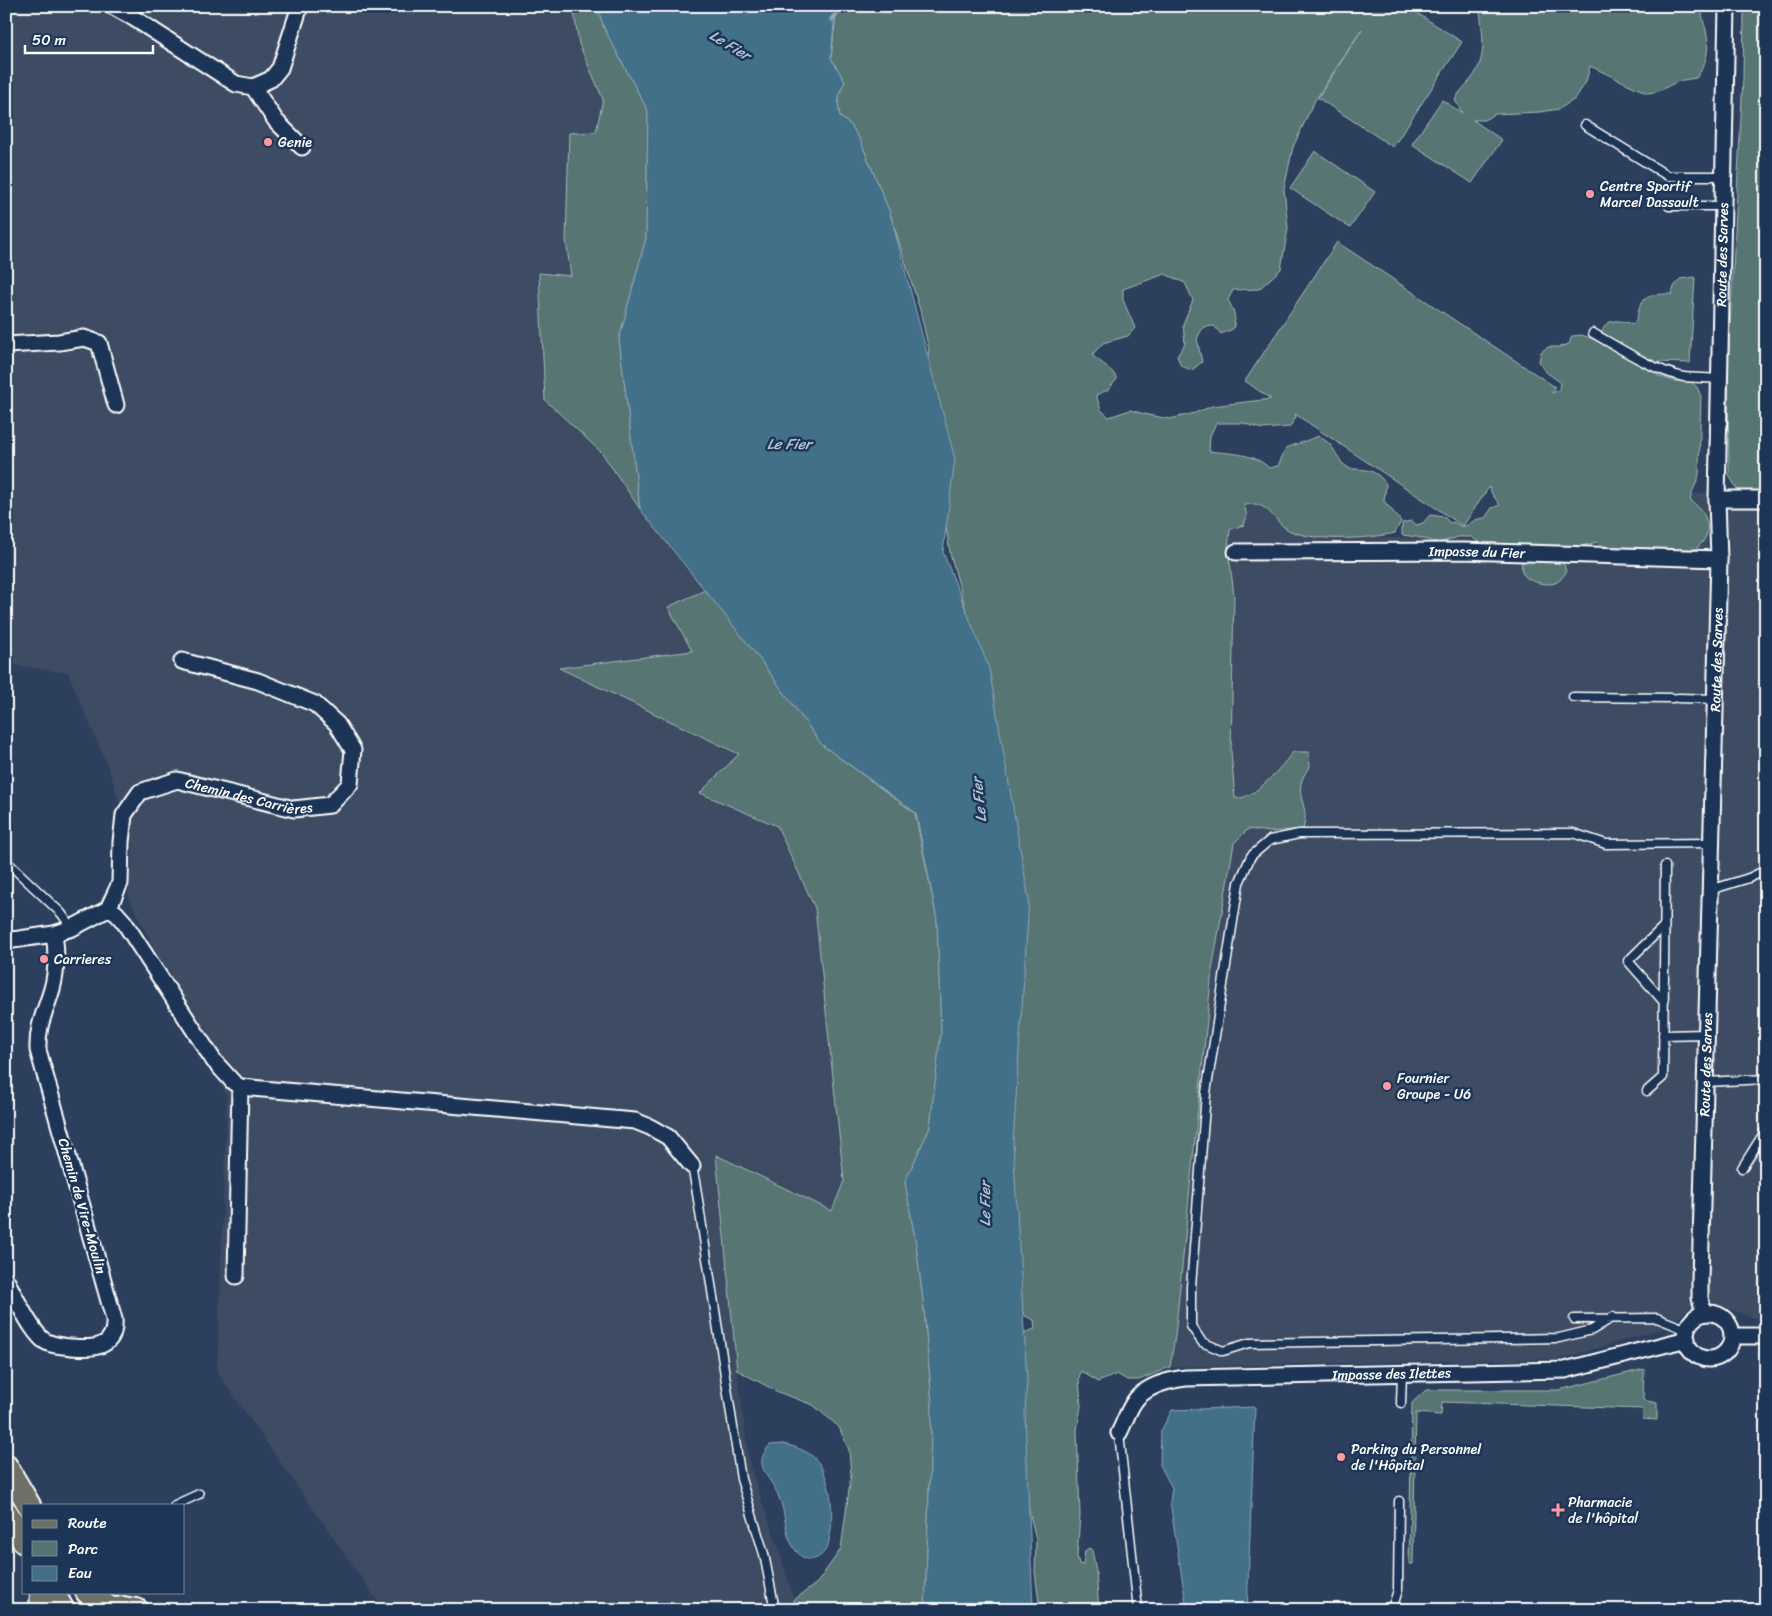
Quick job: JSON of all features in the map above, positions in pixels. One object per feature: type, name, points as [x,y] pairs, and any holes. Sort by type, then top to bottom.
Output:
[{"type":"highway","points":[[42,1610],[43,1594]]},
{"type":"main road","points":[[6,1466],[28,1504]]},
{"type":"main road","points":[[6,1512],[22,1539]]},
{"type":"main road","points":[[54,1594],[63,1610]]},
{"type":"main road","points":[[90,1594],[109,1609],[124,1608],[137,1610]]},
{"type":"street","points":[[112,6],[236,84],[253,87],[270,79],[280,68],[300,6]]},
{"type":"street","name":"Route des Sarves","points":[[1704,1314],[1700,1298],[1700,1280],[1718,559],[1717,500],[1722,176],[1727,6]]},
{"type":"street","points":[[253,87],[276,121],[302,147]]},
{"type":"street","points":[[6,345],[59,342],[84,338],[99,343],[116,405]]},
{"type":"street","points":[[1717,500],[1766,499]]},
{"type":"street","name":"Impasse du Fier","points":[[1236,552],[1464,551],[1718,559]]},
{"type":"street","name":"Chemin des Carrières","points":[[108,909],[120,883],[124,815],[140,792],[177,780],[294,810],[330,805],[350,784],[353,750],[337,724],[315,704],[258,681],[182,661]]},
{"type":"street","points":[[6,941],[54,934],[72,928],[108,909],[116,912],[214,1061],[240,1087],[634,1121],[650,1126],[668,1136],[692,1166]]},
{"type":"street","name":"Chemin de Vire-Moulin","points":[[6,1280],[36,1332],[43,1340],[53,1345],[89,1348],[102,1346],[111,1337],[115,1325],[114,1319],[38,1050],[37,1035],[40,1021],[52,988],[55,973],[57,953],[54,934]]},
{"type":"street","points":[[236,1276],[240,1087]]},
{"type":"street","points":[[1704,1314],[1714,1314],[1723,1318],[1730,1327],[1732,1336],[1730,1344],[1723,1353],[1709,1358],[1695,1353],[1689,1345],[1687,1335],[1692,1321],[1704,1314]]},
{"type":"street","name":"Impasse des Ilettes","points":[[1119,1433],[1132,1404],[1138,1397],[1156,1385],[1171,1380],[1186,1378],[1565,1370],[1687,1335]]},
{"type":"street","points":[[1732,1336],[1766,1336]]},
{"type":"lane","points":[[1585,125],[1668,176],[1722,176]]},
{"type":"lane","points":[[1669,206],[1722,206]]},
{"type":"lane","points":[[1593,333],[1626,352],[1664,370],[1683,376],[1719,379]]},
{"type":"lane","points":[[1573,697],[1715,699]]},
{"type":"lane","points":[[1613,1317],[1592,1330],[1559,1338],[1249,1343],[1223,1351],[1202,1342],[1191,1326],[1191,1277],[1206,1093],[1239,883],[1251,856],[1270,840],[1299,834],[1573,833],[1606,844],[1711,843]]},
{"type":"lane","points":[[6,861],[61,913],[72,928]]},
{"type":"lane","points":[[1647,1091],[1663,1077],[1665,866]]},
{"type":"lane","points":[[1710,890],[1749,878],[1766,870]]},
{"type":"lane","points":[[1664,926],[1628,961],[1664,1002]]},
{"type":"lane","points":[[1663,1035],[1706,1034]]},
{"type":"lane","points":[[1705,1082],[1766,1079]]},
{"type":"lane","points":[[1742,1168],[1766,1130]]},
{"type":"lane","points":[[692,1166],[740,1480],[764,1554],[775,1610]]},
{"type":"lane","points":[[1574,1318],[1657,1318],[1687,1335]]},
{"type":"lane","points":[[1401,1402],[1402,1373]]},
{"type":"lane","points":[[1119,1433],[1138,1610]]},
{"type":"lane","points":[[177,1504],[199,1494]]},
{"type":"lane","points":[[1389,1610],[1397,1596],[1398,1590],[1399,1501]]},
{"type":"shaded area","points":[[6,6],[573,6],[579,44],[603,99],[596,132],[570,133],[566,241],[571,277],[539,273],[545,400],[602,453],[640,509],[705,590],[669,607],[692,651],[560,668],[740,754],[701,793],[777,826],[815,908],[844,1181],[832,1211],[716,1156],[737,1370],[750,1467],[776,1541],[794,1600],[795,1610],[384,1610],[217,1372],[227,1096],[128,896],[133,846],[110,772],[68,673],[6,664]]},
{"type":"shaded area","points":[[1737,489],[1756,495],[1766,493],[1766,1320],[1761,1320],[1703,1300],[1662,1329],[1561,1359],[1170,1367],[1175,1336],[1212,970],[1234,843],[1248,829],[1270,832],[1306,819],[1299,789],[1302,776],[1310,766],[1293,752],[1264,785],[1241,799],[1235,798],[1231,751],[1234,595],[1228,548],[1230,529],[1244,505],[1259,504],[1286,528],[1310,537],[1375,537],[1681,546],[1683,495]]},
{"type":"green space","points":[[573,6],[597,6],[604,28],[648,111],[646,238],[619,339],[640,509],[602,453],[545,400],[539,273],[571,276],[566,241],[569,133],[596,132],[603,99],[579,44]]},
{"type":"green space","points":[[837,6],[1406,6],[1462,42],[1393,147],[1318,98],[1362,29],[1314,102],[1293,147],[1284,189],[1288,228],[1281,269],[1259,289],[1233,290],[1228,300],[1234,314],[1233,329],[1221,334],[1214,326],[1203,327],[1197,339],[1202,362],[1192,370],[1181,366],[1177,356],[1185,344],[1183,324],[1193,300],[1185,283],[1165,274],[1123,289],[1123,300],[1135,328],[1128,336],[1103,343],[1092,355],[1109,369],[1117,379],[1108,390],[1096,395],[1101,410],[1109,417],[1130,410],[1170,419],[1195,413],[1212,406],[1271,399],[1245,381],[1337,242],[1555,387],[1552,393],[1559,390],[1560,382],[1546,372],[1539,362],[1541,352],[1548,347],[1560,347],[1569,344],[1572,336],[1581,335],[1600,341],[1606,324],[1620,321],[1633,324],[1644,300],[1652,296],[1672,294],[1674,287],[1680,279],[1695,277],[1690,363],[1658,362],[1653,367],[1658,376],[1674,381],[1690,381],[1697,387],[1701,396],[1699,476],[1690,500],[1703,514],[1707,521],[1708,529],[1702,543],[1686,554],[1631,554],[1620,547],[1606,547],[1597,542],[1567,550],[1562,557],[1566,572],[1555,583],[1532,581],[1522,571],[1522,560],[1482,545],[1472,537],[1458,537],[1439,543],[1402,535],[1402,523],[1411,521],[1417,525],[1423,523],[1430,515],[1444,517],[1450,523],[1453,522],[1462,527],[1477,519],[1485,518],[1492,508],[1500,505],[1489,487],[1463,526],[1295,414],[1296,417],[1290,427],[1262,429],[1243,423],[1216,423],[1210,436],[1209,451],[1248,456],[1269,468],[1278,466],[1286,448],[1319,436],[1330,444],[1342,463],[1350,469],[1371,471],[1383,479],[1386,484],[1384,501],[1401,521],[1395,533],[1370,537],[1323,538],[1295,533],[1285,528],[1266,509],[1254,504],[1244,505],[1247,516],[1244,525],[1230,529],[1228,548],[1234,595],[1231,751],[1235,798],[1251,794],[1259,788],[1293,752],[1309,752],[1310,766],[1304,776],[1300,792],[1305,820],[1303,829],[1270,832],[1248,829],[1234,843],[1212,970],[1175,1336],[1170,1367],[1139,1380],[1127,1380],[1117,1374],[1098,1382],[1081,1371],[1079,1378],[1081,1406],[1077,1430],[1080,1515],[1077,1557],[1079,1564],[1083,1565],[1085,1551],[1089,1548],[1092,1550],[1096,1571],[1099,1610],[1040,1610],[1035,1572],[1036,1540],[1026,1497],[1018,1346],[1026,1332],[1035,1329],[1034,1320],[1025,1316],[1019,1304],[967,614],[950,553],[924,373],[929,350],[920,310],[890,213],[860,140],[851,125],[840,117],[839,99],[845,82],[831,58]]},
{"type":"green space","points":[[1473,6],[1702,6],[1707,37],[1707,56],[1696,78],[1678,81],[1658,91],[1647,93],[1590,66],[1586,82],[1575,99],[1559,109],[1540,112],[1495,114],[1484,120],[1473,120],[1502,140],[1472,183],[1412,144],[1442,100],[1462,113],[1455,100],[1477,70],[1483,46],[1480,12]]},
{"type":"green space","points":[[1744,6],[1766,6],[1766,493],[1756,495],[1737,489],[1729,475],[1728,365],[1743,78]]},
{"type":"green space","points":[[1315,151],[1375,192],[1350,228],[1290,188]]},
{"type":"green space","points":[[705,590],[759,658],[822,745],[915,813],[937,919],[941,1032],[930,1127],[905,1182],[916,1244],[924,1308],[932,1404],[925,1610],[795,1610],[794,1600],[817,1583],[841,1549],[851,1475],[849,1450],[839,1427],[813,1405],[778,1392],[737,1370],[716,1155],[832,1211],[844,1181],[815,908],[777,826],[700,793],[739,754],[559,668],[692,651],[668,607]]},
{"type":"green space","points":[[1644,1369],[1643,1400],[1657,1403],[1657,1420],[1643,1419],[1643,1409],[1442,1402],[1441,1415],[1416,1413],[1413,1564],[1409,1564],[1412,1403],[1426,1390],[1559,1390]]},
{"type":"water","name":"Le Fier","points":[[597,6],[833,6],[835,12],[831,58],[845,82],[839,99],[840,117],[851,125],[860,140],[890,213],[955,459],[943,552],[989,668],[1029,900],[1013,1143],[1027,1380],[1025,1414],[1033,1610],[925,1610],[932,1404],[924,1308],[916,1244],[905,1182],[930,1127],[941,1032],[937,919],[916,813],[822,745],[759,658],[640,509],[619,339],[646,238],[648,111],[604,28]]},
{"type":"water","points":[[1255,1407],[1247,1610],[1187,1610],[1170,1502],[1172,1488],[1160,1465],[1161,1431],[1172,1410]]},
{"type":"water","points":[[783,1444],[811,1455],[818,1462],[828,1483],[832,1519],[831,1531],[827,1547],[816,1558],[807,1559],[797,1552],[793,1546],[787,1532],[781,1502],[762,1465],[762,1459],[770,1445]]},
{"type":"waterway","points":[[832,19],[842,6]]},
{"type":"place","name":"Genie","points":[[268,142]]},
{"type":"place","name":"Centre Sportif Marcel Dassault","points":[[1590,194]]},
{"type":"place","name":"Carrieres","points":[[44,959]]},
{"type":"place","name":"Fournier Groupe - U6","points":[[1387,1086]]},
{"type":"place","name":"Parking du Personnel de l'Hôpital","points":[[1341,1457]]},
{"type":"place","name":"Pharmacie de l'hôpital","points":[[1558,1510]]}]
